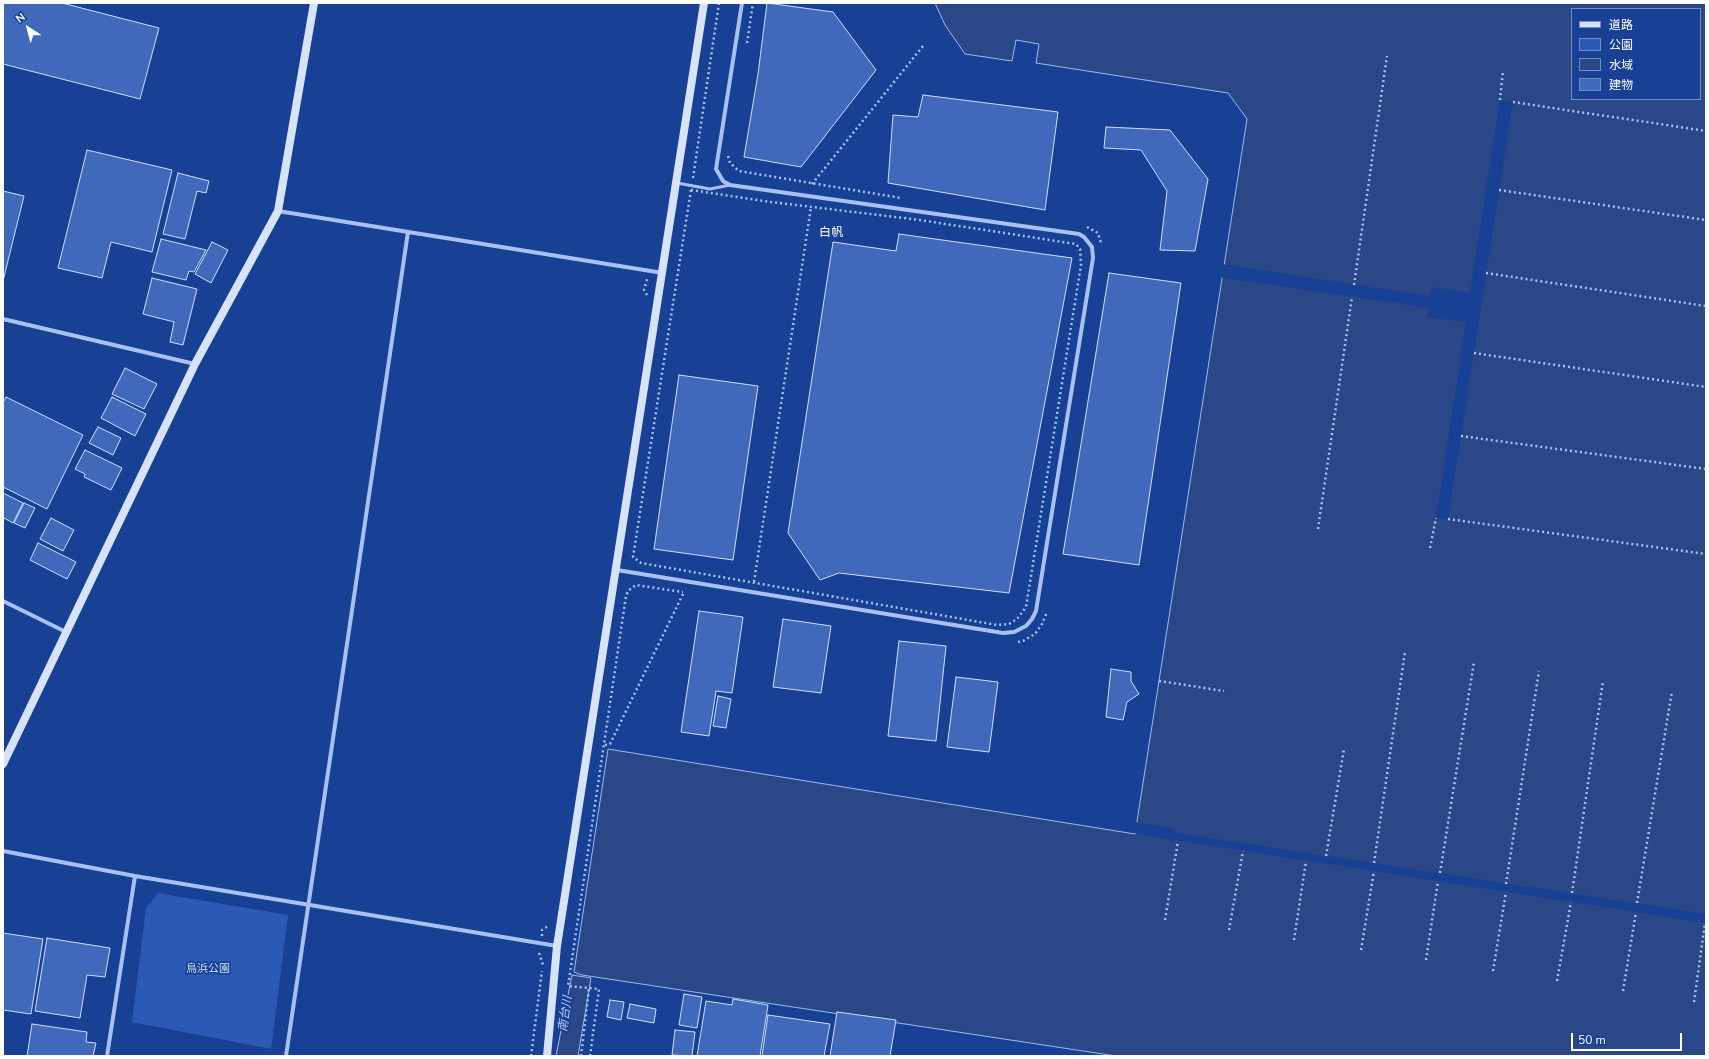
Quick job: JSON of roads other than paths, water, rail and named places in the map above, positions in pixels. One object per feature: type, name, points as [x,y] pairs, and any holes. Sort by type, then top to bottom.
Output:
[{"type":"street","points":[[3,764],[195,364],[278,211],[314,3]]},
{"type":"street","points":[[547,1056],[557,946],[612,592],[617,570],[704,3]]},
{"type":"street","points":[[617,570],[1003,633],[1014,632],[1026,626],[1036,611],[1093,258],[1092,247],[1084,237],[1079,234],[730,185],[723,181],[716,170],[742,3]]},
{"type":"street","points":[[278,211],[663,273]]},
{"type":"street","points":[[286,1056],[408,232]]},
{"type":"street","points":[[3,318],[195,364]]},
{"type":"street","points":[[3,601],[66,632]]},
{"type":"street","points":[[3,851],[134,876],[557,946]]},
{"type":"street","points":[[107,1056],[134,876]]},
{"type":"lane","points":[[677,183],[710,189],[730,185]]},
{"type":"water","points":[[935,3],[1706,3],[1706,1056],[1116,1056],[582,975],[574,972],[608,749],[1135,834],[1247,119],[1228,93],[1036,63],[1039,44],[1016,40],[1012,61],[965,54],[945,25]]},
{"type":"water","name":"南台川","points":[[572,975],[591,978],[578,1056],[556,1056]]},
{"type":"district","name":"白帆","points":[[831,233]]},
{"type":"park label","name":"鳥浜公園","points":[[208,969]]}]
